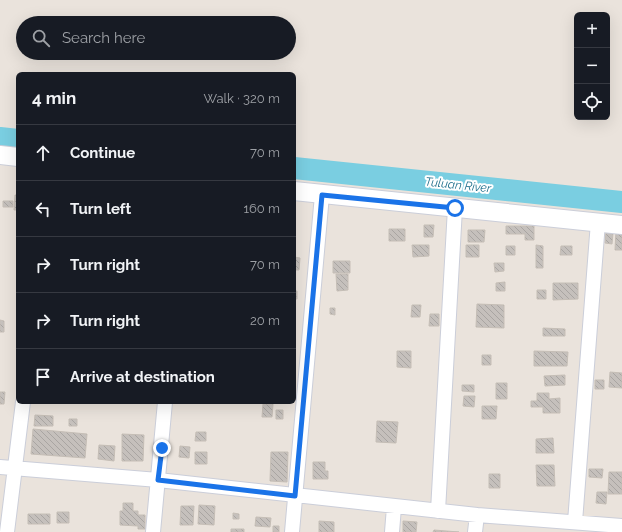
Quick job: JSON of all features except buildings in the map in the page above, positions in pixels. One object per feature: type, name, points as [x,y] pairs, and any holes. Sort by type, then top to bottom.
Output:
[{"type":"street","points":[[0,155],[16,157]]},
{"type":"street","points":[[296,191],[622,224]]},
{"type":"street","points":[[292,532],[322,195]]},
{"type":"street","points":[[438,511],[455,208]]},
{"type":"street","points":[[575,522],[598,222]]},
{"type":"street","points":[[7,532],[22,404]]},
{"type":"street","points":[[153,532],[165,404]]},
{"type":"street","points":[[0,467],[158,480],[477,515],[622,526]]},
{"type":"street","points":[[392,532],[394,507]]},
{"type":"street","points":[[476,532],[477,515]]},
{"type":"waterway","name":"Tuluan River","points":[[0,138],[16,140]]},
{"type":"waterway","name":"Tuluan River","points":[[296,168],[622,202]]},
{"type":"route","points":[[162,448],[158,480],[295,496],[322,195],[455,208]]}]
